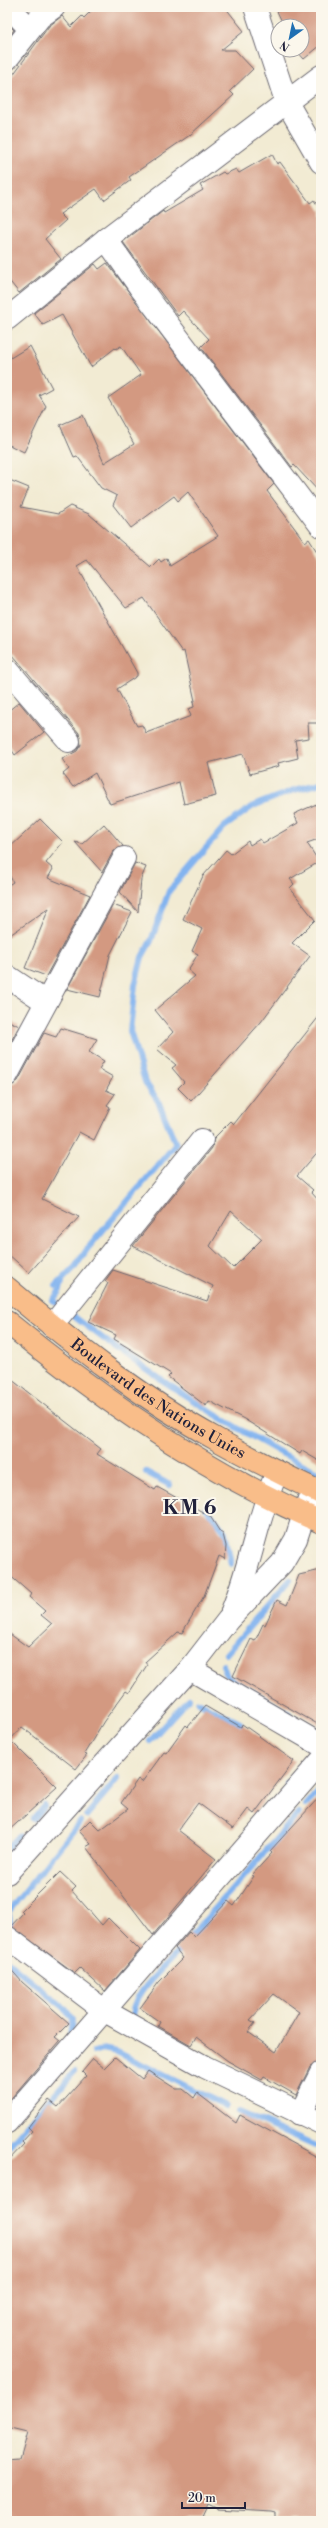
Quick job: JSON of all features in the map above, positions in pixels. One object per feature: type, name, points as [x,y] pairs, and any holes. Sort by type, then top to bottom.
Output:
[{"type":"main road","name":"Boulevard des Nations Unies","points":[[7,1288],[52,1326],[178,1416],[215,1439],[317,1491]]},
{"type":"main road","name":"Boulevard des Nations Unies","points":[[7,1322],[86,1384],[154,1430],[208,1464],[266,1496],[312,1518]]},
{"type":"street","points":[[9,7],[30,29]]},
{"type":"street","points":[[7,59],[30,29],[40,18],[54,7]]},
{"type":"street","points":[[255,7],[286,102],[321,162]]},
{"type":"street","points":[[7,319],[106,239],[321,76]]},
{"type":"street","points":[[106,239],[139,286],[321,526]]},
{"type":"street","points":[[7,668],[68,741]]},
{"type":"street","points":[[7,1075],[124,858]]},
{"type":"street","points":[[7,976],[46,1002]]},
{"type":"street","points":[[52,1326],[202,1140]]},
{"type":"street","points":[[228,1620],[240,1590],[266,1496],[278,1472]]},
{"type":"street","points":[[7,1873],[190,1669],[228,1620],[282,1563],[296,1538],[312,1518],[317,1491]]},
{"type":"street","points":[[190,1669],[321,1745]]},
{"type":"street","points":[[7,2122],[321,1761]]},
{"type":"street","points":[[7,1937],[105,2011],[205,2068],[321,2123]]},
{"type":"street","points":[[300,2114],[321,2073]]},
{"type":"building","points":[[95,7],[225,7],[244,31],[221,50],[235,50],[253,69],[230,91],[234,95],[190,135],[129,177],[131,180],[104,200],[96,189],[60,214],[66,220],[45,239],[61,259],[19,293],[7,278],[7,83],[49,26],[62,16],[71,27],[82,16],[84,18]]},
{"type":"building","points":[[275,7],[321,7],[321,45],[310,54],[310,18],[280,18]]},
{"type":"building","points":[[7,23],[14,30],[7,39]]},
{"type":"building","points":[[272,154],[277,164],[280,162],[310,203],[314,200],[321,211],[321,494],[294,465],[292,467],[201,347],[209,339],[183,311],[178,316],[123,242],[163,211],[164,213],[203,190],[200,185],[223,172],[225,174],[236,169],[239,173]]},
{"type":"building","points":[[107,263],[274,484],[267,491],[305,542],[309,539],[321,558],[321,723],[308,723],[309,738],[295,740],[298,758],[278,763],[279,766],[250,774],[243,754],[208,763],[216,796],[184,804],[179,782],[110,804],[95,773],[73,787],[63,774],[69,769],[62,759],[77,751],[81,745],[79,733],[12,654],[7,657],[7,479],[29,488],[21,507],[58,514],[70,506],[89,514],[151,567],[159,559],[161,562],[167,558],[170,566],[218,536],[188,492],[178,501],[174,496],[131,528],[113,505],[117,496],[101,488],[77,456],[74,457],[60,425],[83,415],[104,463],[134,444],[108,398],[141,375],[121,346],[116,349],[115,348],[91,367],[62,315],[43,325],[34,313],[95,264],[99,269]],"holes":[[[87,560],[126,608],[144,598],[182,652],[184,651],[195,701],[193,702],[194,707],[188,709],[191,716],[146,733],[142,725],[137,726],[117,689],[137,676],[137,673],[77,566]]]},
{"type":"building","points":[[30,346],[52,388],[39,395],[46,406],[24,452],[7,444],[7,360]]},
{"type":"building","points":[[19,702],[44,732],[15,755],[7,743],[7,712]]},
{"type":"building","points":[[321,802],[321,838],[307,843],[319,862],[290,879],[294,884],[290,888],[315,920],[292,943],[310,956],[261,1022],[191,1101],[178,1088],[184,1082],[172,1068],[176,1065],[157,1049],[173,1032],[155,1010],[195,976],[188,970],[198,954],[192,951],[202,929],[183,919],[203,876],[226,850],[231,854],[248,841],[250,845],[260,839],[263,843],[298,823],[294,814]]},
{"type":"building","points":[[40,819],[63,842],[46,863],[53,869],[48,878],[90,895],[46,976],[25,968],[49,908],[7,937],[7,886],[13,882],[7,871],[7,850]]},
{"type":"building","points":[[104,824],[123,846],[113,852],[102,872],[75,842],[82,844]]},
{"type":"building","points":[[135,863],[146,867],[141,879],[138,912],[120,892]]},
{"type":"building","points":[[113,905],[132,912],[110,955],[100,997],[67,989]]},
{"type":"building","points":[[321,1014],[321,1148],[297,1176],[313,1190],[311,1192],[321,1203],[321,1462],[302,1451],[300,1454],[244,1419],[209,1401],[206,1406],[168,1377],[171,1374],[114,1339],[116,1335],[88,1322],[108,1283],[105,1281],[113,1270],[207,1301],[213,1286],[133,1246],[212,1148],[214,1138],[231,1121],[234,1124]],"holes":[[[231,1211],[262,1239],[233,1268],[210,1246]]]},
{"type":"building","points":[[7,1020],[19,1026],[7,1049]]},
{"type":"building","points":[[61,1028],[97,1039],[89,1052],[104,1061],[99,1069],[113,1077],[106,1090],[115,1094],[107,1105],[110,1107],[94,1140],[79,1132],[42,1199],[79,1217],[29,1273],[7,1253],[7,1087],[18,1081],[44,1033],[56,1037]]},
{"type":"building","points":[[7,1376],[101,1449],[97,1454],[155,1490],[157,1487],[210,1516],[220,1532],[223,1534],[226,1546],[225,1559],[219,1556],[204,1596],[182,1633],[178,1632],[145,1662],[147,1665],[129,1693],[126,1691],[104,1721],[84,1754],[87,1755],[76,1769],[22,1727],[10,1740],[57,1787],[7,1832],[7,1632],[28,1647],[52,1624],[41,1615],[45,1611],[29,1597],[31,1594],[7,1573]]},
{"type":"building","points":[[321,1570],[321,1726],[233,1676],[251,1639],[255,1641],[263,1624],[265,1625],[277,1600],[287,1605],[299,1575]]},
{"type":"building","points":[[205,1706],[241,1727],[242,1724],[294,1761],[254,1814],[248,1809],[233,1829],[198,1803],[178,1830],[216,1859],[153,1935],[86,1847],[91,1844],[79,1831],[90,1820],[100,1830],[128,1809],[121,1803],[138,1779],[142,1782],[164,1752],[166,1753],[186,1725],[188,1727]]},
{"type":"building","points":[[321,1795],[321,2061],[310,2067],[296,2095],[264,2077],[262,2080],[228,2061],[196,2037],[191,2045],[158,2026],[160,2022],[140,2008],[159,1982],[183,1958],[175,1948],[189,1932],[194,1937],[228,1901],[234,1906],[254,1876],[252,1875],[272,1853],[270,1851]],"holes":[[[274,1994],[299,2012],[276,2052],[248,2032],[255,2023],[250,2020]]]},
{"type":"building","points":[[60,1872],[76,1887],[72,1891],[102,1925],[108,1918],[140,1950],[105,1991],[80,1968],[75,1973],[11,1926],[23,1913],[21,1911]]},
{"type":"building","points":[[7,1965],[22,1982],[69,2023],[55,2037],[60,2041],[7,2103]]},
{"type":"building","points":[[115,2057],[142,2079],[148,2071],[176,2089],[183,2089],[194,2098],[197,2093],[236,2123],[240,2115],[321,2159],[321,2521],[276,2521],[276,2513],[219,2509],[209,2504],[201,2521],[7,2521],[7,2461],[20,2460],[28,2432],[7,2427],[7,2162],[24,2144],[22,2142],[32,2131],[28,2127],[49,2100],[58,2107],[86,2076],[82,2072],[93,2059],[104,2068]]},
{"type":"waterway","points":[[56,1286],[75,1267],[88,1248],[176,1144],[158,1101],[145,1082],[130,1031],[135,985],[142,957],[151,941],[169,891],[224,827],[253,806],[294,790],[321,783]]},
{"type":"waterway","points":[[62,1282],[60,1290],[53,1300],[117,1349],[182,1394],[250,1436],[321,1474]]},
{"type":"waterway","points":[[146,1472],[170,1485]]},
{"type":"waterway","points":[[206,1508],[225,1532],[231,1564]]},
{"type":"waterway","points":[[226,1654],[290,1580]]},
{"type":"waterway","points":[[223,1665],[227,1677],[289,1714]]},
{"type":"waterway","points":[[150,1741],[189,1698]]},
{"type":"waterway","points":[[198,1702],[240,1723]]},
{"type":"waterway","points":[[287,1784],[297,1771]]},
{"type":"waterway","points":[[86,1816],[118,1778]]},
{"type":"waterway","points":[[306,1805],[321,1789]]},
{"type":"waterway","points":[[33,1819],[44,1806]]},
{"type":"waterway","points":[[192,1935],[299,1813]]},
{"type":"waterway","points":[[9,1911],[80,1822]]},
{"type":"waterway","points":[[7,1849],[19,1836]]},
{"type":"waterway","points":[[9,1915],[11,1932]]},
{"type":"waterway","points":[[132,2021],[133,2011],[141,1992],[155,1975],[178,1952]]},
{"type":"waterway","points":[[7,1961],[66,2009],[72,2019],[70,2037]]},
{"type":"waterway","points":[[93,2052],[102,2049],[117,2052],[226,2106]]},
{"type":"waterway","points":[[7,2148],[74,2072]]},
{"type":"waterway","points":[[239,2112],[315,2146]]},
{"type":"district","name":"KM 6","points":[[190,1508]]}]
